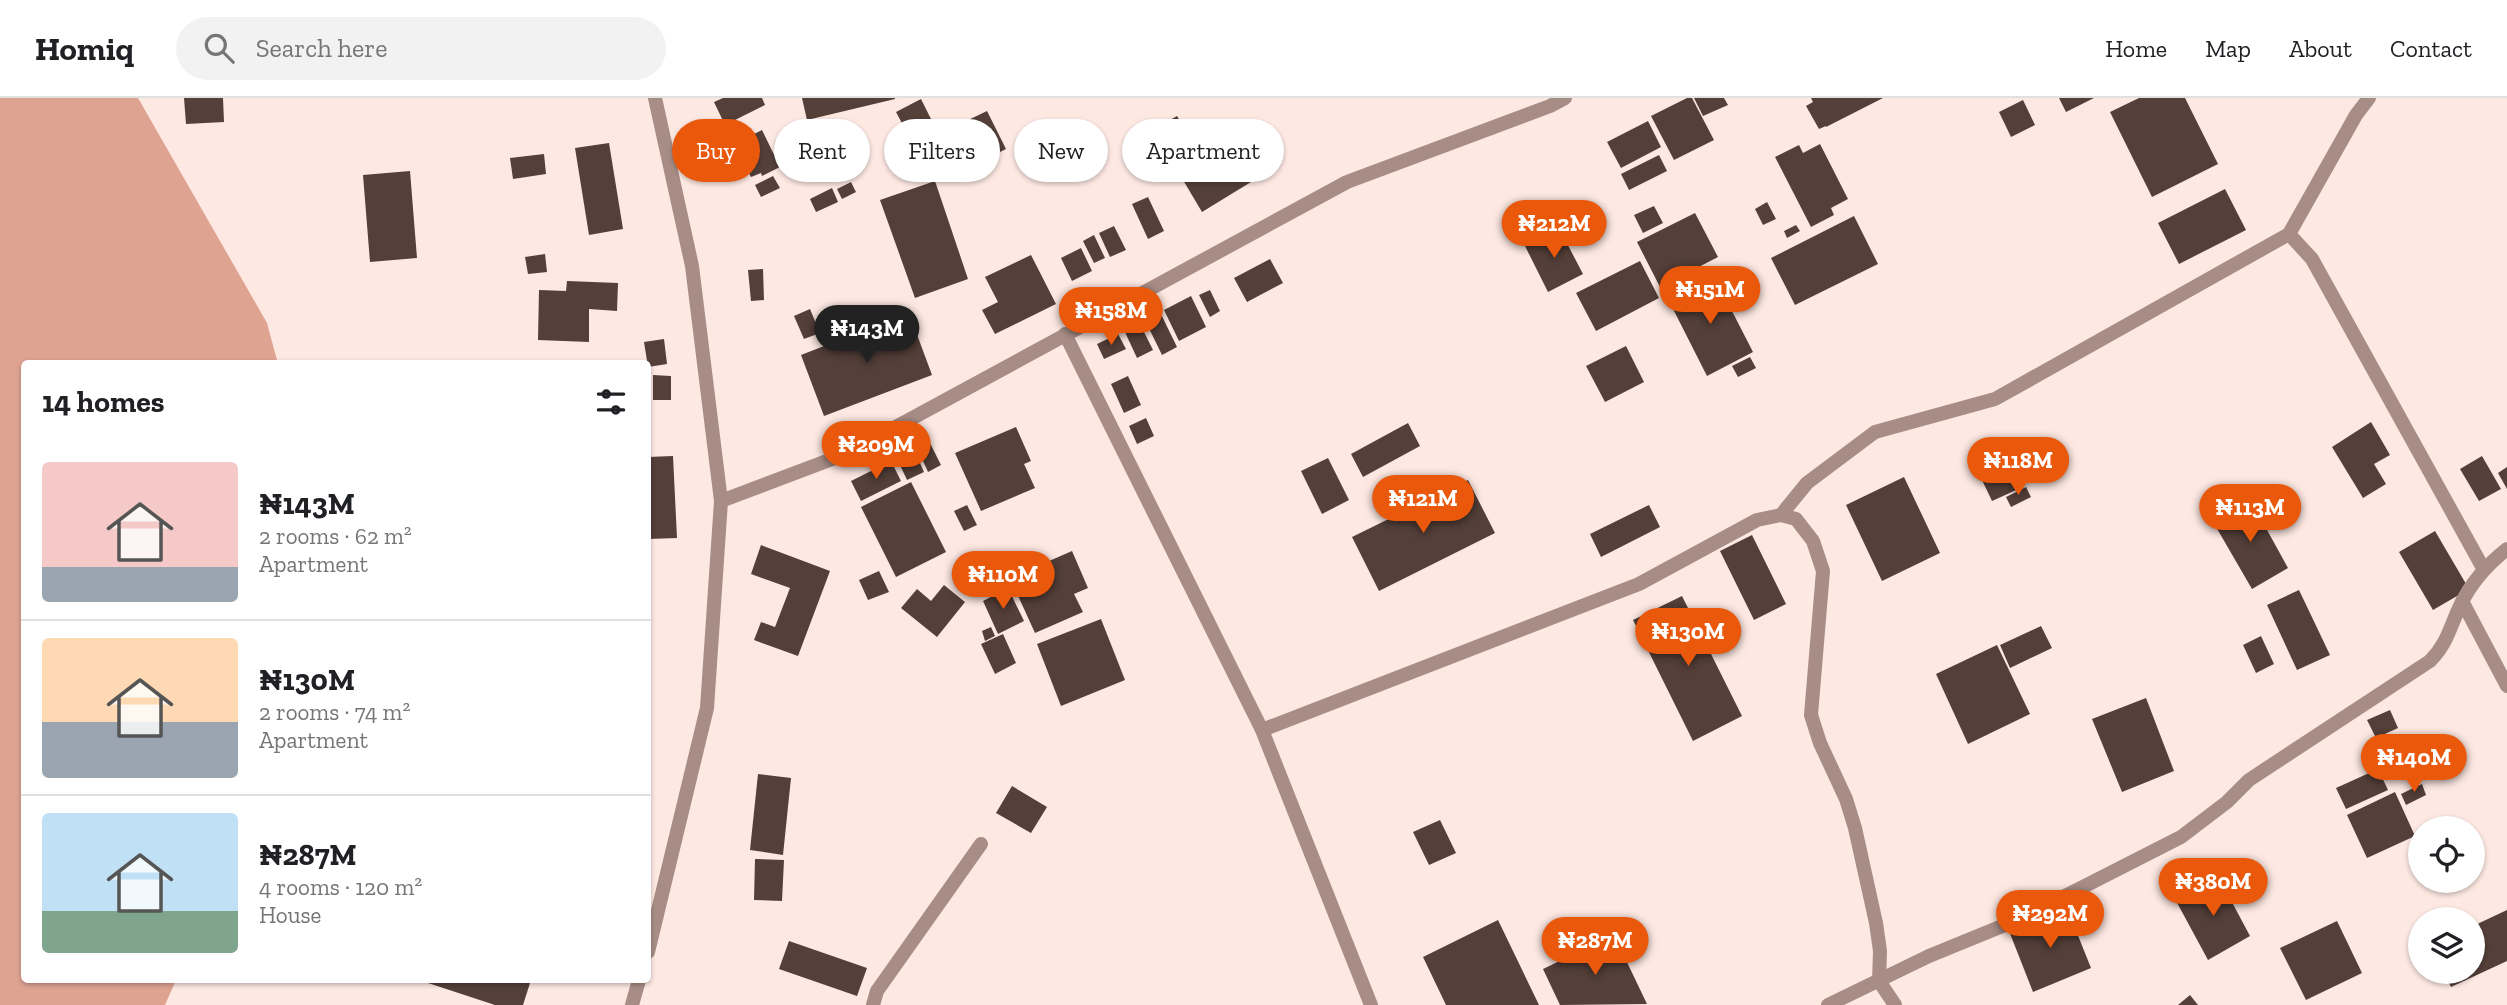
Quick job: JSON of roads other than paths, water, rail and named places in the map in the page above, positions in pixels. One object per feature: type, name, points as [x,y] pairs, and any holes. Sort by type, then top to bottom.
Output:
[{"type":"street","points":[[651,940],[707,708],[721,501],[692,266],[655,98]]},
{"type":"street","points":[[721,501],[848,453],[1347,183],[1565,98]]},
{"type":"street","points":[[1781,515],[1807,483],[1875,432],[1995,399],[2289,234],[2356,115],[2369,98]]},
{"type":"street","points":[[2289,234],[2312,259],[2483,568]]},
{"type":"street","points":[[1065,334],[1262,730],[1371,1005]]},
{"type":"street","points":[[1262,730],[1639,584],[1757,520],[1781,515],[1796,519],[1813,541],[1823,571],[1811,715],[1820,743],[1846,799],[1855,828],[1876,923],[1880,951],[1879,981],[1895,1005]]},
{"type":"street","points":[[1828,1005],[1928,956],[2022,918],[2180,837],[2227,802],[2249,780],[2430,661],[2443,647],[2462,601],[2483,568],[2507,549]]},
{"type":"street","points":[[2462,601],[2507,686]]},
{"type":"street","points":[[873,1005],[877,991],[981,844]]},
{"type":"street","points":[[632,1005],[638,983]]}]
